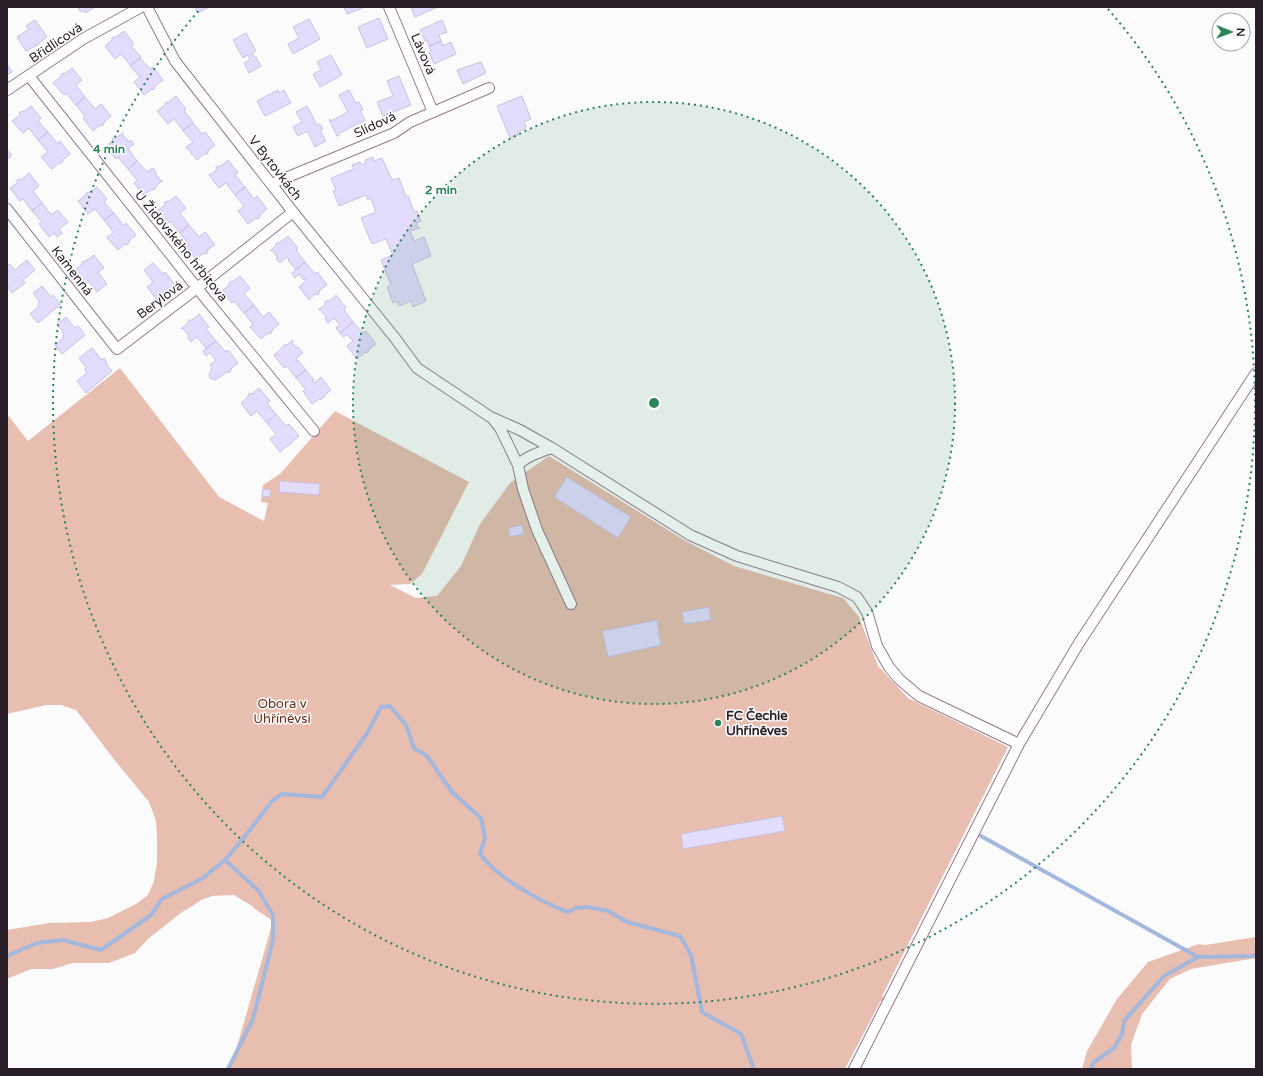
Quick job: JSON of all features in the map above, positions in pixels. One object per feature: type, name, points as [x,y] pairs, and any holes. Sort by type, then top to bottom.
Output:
[{"type":"street","name":"Břidlicová","points":[[7,90],[83,39],[142,7]]},
{"type":"street","name":"V Bytovkách","points":[[147,7],[175,61],[293,212],[395,338],[417,368],[492,418]]},
{"type":"street","name":"Lávová","points":[[389,7],[433,112]]},
{"type":"street","name":"U Židovského hřbitova","points":[[29,76],[197,288],[314,431]]},
{"type":"street","name":"Slídová","points":[[271,184],[394,133],[410,122],[488,88]]},
{"type":"street","name":"Kamenná","points":[[7,209],[118,349]]},
{"type":"street","name":"Berylová","points":[[118,349],[293,212]]},
{"type":"street","points":[[854,1069],[1019,744],[1080,643],[1256,373]]},
{"type":"street","points":[[492,418],[520,430],[552,448],[690,535],[737,556],[838,587],[857,597],[867,612],[877,646],[889,667],[899,679],[919,696],[1019,744]]},
{"type":"street","points":[[492,418],[500,428],[518,466],[523,489],[537,530],[571,604]]},
{"type":"street","points":[[518,466],[538,452],[552,448]]},
{"type":"green space","name":"Obora v Uhříněvsi","points":[[120,368],[219,497],[264,521],[268,503],[261,502],[263,485],[280,474],[335,411],[469,482],[422,574],[410,584],[390,585],[416,598],[437,596],[461,566],[480,524],[510,483],[549,456],[684,540],[734,566],[843,598],[859,617],[878,666],[908,698],[1008,747],[882,996],[884,999],[880,1002],[845,1069],[228,1069],[232,1064],[273,921],[234,895],[212,896],[201,900],[182,912],[148,939],[135,953],[109,963],[72,963],[53,969],[31,969],[7,979],[7,930],[49,923],[91,922],[108,918],[136,904],[148,895],[154,881],[157,863],[156,821],[149,802],[76,710],[61,705],[46,705],[7,714],[7,414],[28,441]]},
{"type":"green space","points":[[1256,937],[1256,958],[1191,969],[1170,979],[1142,1014],[1131,1045],[1132,1069],[1082,1069],[1087,1051],[1117,999],[1148,962],[1199,944],[1205,945]]},
{"type":"building","points":[[78,7],[95,7],[85,13],[84,11],[80,11]]},
{"type":"building","points":[[195,7],[209,7],[198,13]]},
{"type":"building","points":[[344,7],[365,7],[347,14]]},
{"type":"building","points":[[411,7],[438,7],[415,17]]},
{"type":"building","points":[[379,18],[388,39],[367,48],[358,27]]},
{"type":"building","points":[[309,19],[320,39],[293,54],[288,44],[299,38],[293,27]]},
{"type":"building","points":[[35,20],[47,37],[38,45],[26,51],[17,37],[29,29],[26,26]]},
{"type":"building","points":[[442,20],[447,32],[439,35],[441,41],[429,46],[420,30]]},
{"type":"building","points":[[124,31],[134,44],[131,46],[141,57],[130,65],[121,54],[115,59],[105,46],[112,40],[112,38]]},
{"type":"building","points":[[246,33],[256,51],[252,53],[261,66],[249,73],[244,63],[250,60],[248,55],[243,58],[233,40]]},
{"type":"building","points":[[441,41],[443,46],[451,42],[456,54],[434,64],[429,52],[431,51],[429,46]]},
{"type":"building","points":[[331,55],[342,75],[320,87],[313,74],[321,70],[317,62]]},
{"type":"building","points":[[140,58],[150,69],[153,67],[163,80],[155,86],[153,90],[152,89],[144,95],[134,82],[140,77],[130,66]]},
{"type":"building","points":[[481,62],[486,73],[463,84],[457,70]]},
{"type":"building","points":[[7,64],[12,72],[7,75]]},
{"type":"building","points":[[72,68],[82,80],[76,85],[85,97],[76,105],[66,93],[64,95],[53,83],[63,73],[65,74]]},
{"type":"building","points":[[399,76],[411,105],[383,116],[377,102],[393,96],[387,81]]},
{"type":"building","points":[[278,90],[279,93],[284,90],[291,103],[265,116],[257,101]]},
{"type":"building","points":[[349,90],[356,103],[359,102],[363,110],[360,111],[365,120],[338,134],[339,136],[337,136],[329,120],[330,119],[331,121],[348,112],[339,95]]},
{"type":"building","points":[[176,96],[186,109],[184,111],[193,122],[183,130],[174,119],[168,124],[157,111],[165,105],[165,103],[169,102]]},
{"type":"building","points":[[522,96],[531,119],[524,122],[526,128],[517,132],[518,135],[510,138],[497,106]]},
{"type":"building","points":[[85,97],[95,109],[101,104],[111,116],[102,126],[100,125],[93,131],[83,118],[85,116],[76,105]]},
{"type":"building","points":[[31,106],[41,118],[38,121],[48,132],[38,140],[29,128],[23,133],[12,121],[20,115],[19,113]]},
{"type":"building","points":[[307,106],[317,125],[320,124],[323,129],[320,130],[326,141],[315,147],[307,131],[298,136],[293,127],[302,122],[296,112]]},
{"type":"building","points":[[193,123],[202,134],[205,132],[215,145],[208,151],[208,153],[204,154],[197,160],[186,147],[193,142],[183,131]]},
{"type":"building","points":[[48,132],[58,144],[60,141],[70,154],[61,164],[59,163],[52,169],[41,157],[48,152],[38,140]]},
{"type":"building","points":[[124,132],[122,134],[129,142],[131,140],[134,144],[128,149],[137,161],[128,169],[118,157],[116,159],[105,147],[113,141],[112,139],[114,137],[116,138]]},
{"type":"building","points":[[8,151],[12,155],[7,160],[7,152]]},
{"type":"building","points":[[373,157],[374,161],[382,158],[392,180],[399,178],[406,197],[408,196],[414,212],[417,211],[421,221],[416,223],[420,228],[410,231],[414,241],[424,237],[431,256],[412,264],[426,301],[413,307],[411,301],[399,306],[397,301],[393,303],[387,287],[391,285],[381,260],[393,255],[386,239],[372,244],[361,218],[376,212],[371,198],[368,200],[366,195],[339,206],[333,191],[336,190],[331,178],[354,169],[352,165],[360,162],[362,165],[366,163],[365,160]]},
{"type":"building","points":[[228,160],[238,173],[235,175],[245,187],[235,195],[226,183],[219,188],[209,175],[217,170],[216,167],[221,166]]},
{"type":"building","points":[[137,161],[147,172],[153,168],[161,181],[163,180],[154,190],[152,189],[144,195],[134,183],[137,180],[128,169]]},
{"type":"building","points":[[29,173],[39,186],[33,191],[42,203],[32,211],[23,199],[20,201],[10,188],[17,183],[17,180],[22,179]]},
{"type":"building","points":[[97,187],[107,199],[104,202],[114,213],[104,220],[95,209],[88,214],[78,201],[86,195],[86,193]]},
{"type":"building","points":[[245,187],[254,199],[257,196],[267,209],[258,219],[256,218],[248,224],[238,211],[244,206],[235,195]]},
{"type":"building","points":[[176,196],[186,208],[180,213],[189,225],[180,233],[170,221],[167,224],[157,211],[165,205],[164,203],[166,201],[168,202]]},
{"type":"building","points":[[42,203],[51,215],[58,210],[68,222],[59,229],[62,233],[57,237],[54,233],[49,237],[39,224],[42,222],[32,211]]},
{"type":"building","points":[[114,213],[123,225],[126,223],[136,235],[127,245],[125,244],[118,250],[107,238],[113,232],[104,220]]},
{"type":"building","points":[[189,225],[199,237],[205,232],[215,245],[207,250],[208,252],[206,254],[204,253],[196,259],[186,247],[189,245],[180,233]]},
{"type":"building","points":[[288,236],[298,248],[296,250],[305,262],[296,270],[287,257],[280,263],[276,259],[278,258],[272,250],[270,251],[277,243]]},
{"type":"building","points":[[94,255],[104,268],[98,272],[107,284],[97,292],[88,281],[85,283],[75,270],[82,264],[82,262]]},
{"type":"building","points":[[27,260],[35,270],[23,280],[25,283],[12,293],[7,286],[7,266],[10,264],[15,270]]},
{"type":"building","points":[[305,262],[315,274],[317,272],[327,285],[320,290],[318,295],[315,294],[309,300],[299,287],[306,281],[305,279],[304,280],[299,274],[295,278],[292,273]]},
{"type":"building","points":[[153,263],[163,274],[165,272],[175,285],[166,295],[165,294],[157,300],[147,287],[153,282],[144,270]]},
{"type":"building","points":[[240,276],[250,288],[244,294],[254,305],[244,313],[234,301],[232,303],[222,291],[231,281],[232,282]]},
{"type":"building","points":[[42,286],[51,297],[53,295],[61,304],[38,323],[30,314],[38,307],[39,301],[33,293]]},
{"type":"building","points":[[336,295],[346,308],[344,310],[353,322],[340,333],[336,328],[340,325],[334,318],[328,323],[325,319],[326,317],[320,309],[318,310],[325,305],[327,300],[329,301]]},
{"type":"building","points":[[254,305],[263,317],[269,312],[279,324],[270,334],[268,333],[261,339],[250,327],[253,324],[244,313]]},
{"type":"building","points":[[199,314],[209,327],[206,329],[216,341],[206,348],[197,337],[191,342],[188,338],[189,336],[183,328],[181,329],[188,323],[188,321],[192,320]]},
{"type":"building","points":[[66,317],[75,328],[78,326],[85,335],[62,354],[55,345],[63,338],[63,332],[57,324]]},
{"type":"building","points":[[353,322],[363,333],[366,331],[376,344],[369,349],[368,352],[364,353],[357,359],[347,346],[353,341],[347,334],[343,337],[340,333]]},
{"type":"building","points":[[293,340],[292,342],[296,348],[298,347],[303,353],[296,359],[306,370],[296,378],[287,366],[284,368],[274,355],[284,345],[287,345]]},
{"type":"building","points":[[216,341],[226,352],[228,350],[238,363],[229,373],[227,372],[215,380],[210,378],[209,374],[212,368],[210,365],[216,360],[210,353],[206,356],[203,351]]},
{"type":"building","points":[[92,348],[102,360],[104,358],[107,363],[106,364],[112,371],[86,393],[77,381],[87,373],[85,370],[86,367],[79,358]]},
{"type":"building","points":[[306,370],[314,380],[312,381],[314,383],[321,377],[331,390],[322,399],[319,399],[312,404],[303,391],[305,389],[296,377]]},
{"type":"building","points":[[259,388],[270,401],[267,403],[276,414],[267,423],[257,411],[251,416],[241,403],[250,393],[252,394]]},
{"type":"building","points":[[276,414],[286,426],[289,424],[299,436],[280,452],[270,439],[276,434],[267,423]]},
{"type":"building","points":[[567,477],[631,517],[618,538],[554,497]]},
{"type":"building","points":[[280,481],[320,484],[319,495],[279,492]]},
{"type":"building","points":[[263,489],[271,490],[270,497],[262,496]]},
{"type":"building","points":[[522,525],[524,534],[510,537],[508,528]]},
{"type":"building","points":[[709,607],[711,620],[684,624],[682,612]]},
{"type":"building","points":[[657,620],[661,645],[608,657],[602,631]]},
{"type":"building","points":[[782,816],[785,831],[683,849],[681,834]]},
{"type":"waterway","points":[[7,956],[37,943],[63,940],[101,950],[151,915],[162,899],[203,878],[225,860],[272,801],[282,794],[322,797],[368,732],[381,707],[390,706],[406,725],[414,748],[427,756],[452,792],[481,818],[485,838],[480,854],[488,863],[520,888],[567,912],[576,908],[588,907],[608,911],[627,922],[680,936],[691,955],[702,1012],[741,1034],[754,1069]]},
{"type":"waterway","points":[[981,836],[1198,957]]},
{"type":"waterway","points":[[225,860],[258,890],[273,915],[273,940],[253,1019],[228,1069]]},
{"type":"waterway","points":[[1091,1069],[1093,1063],[1114,1048],[1122,1034],[1124,1021],[1164,976],[1198,957],[1256,955]]},
{"type":"place","name":"FC Čechie Uhříněves","points":[[718,723]]}]
